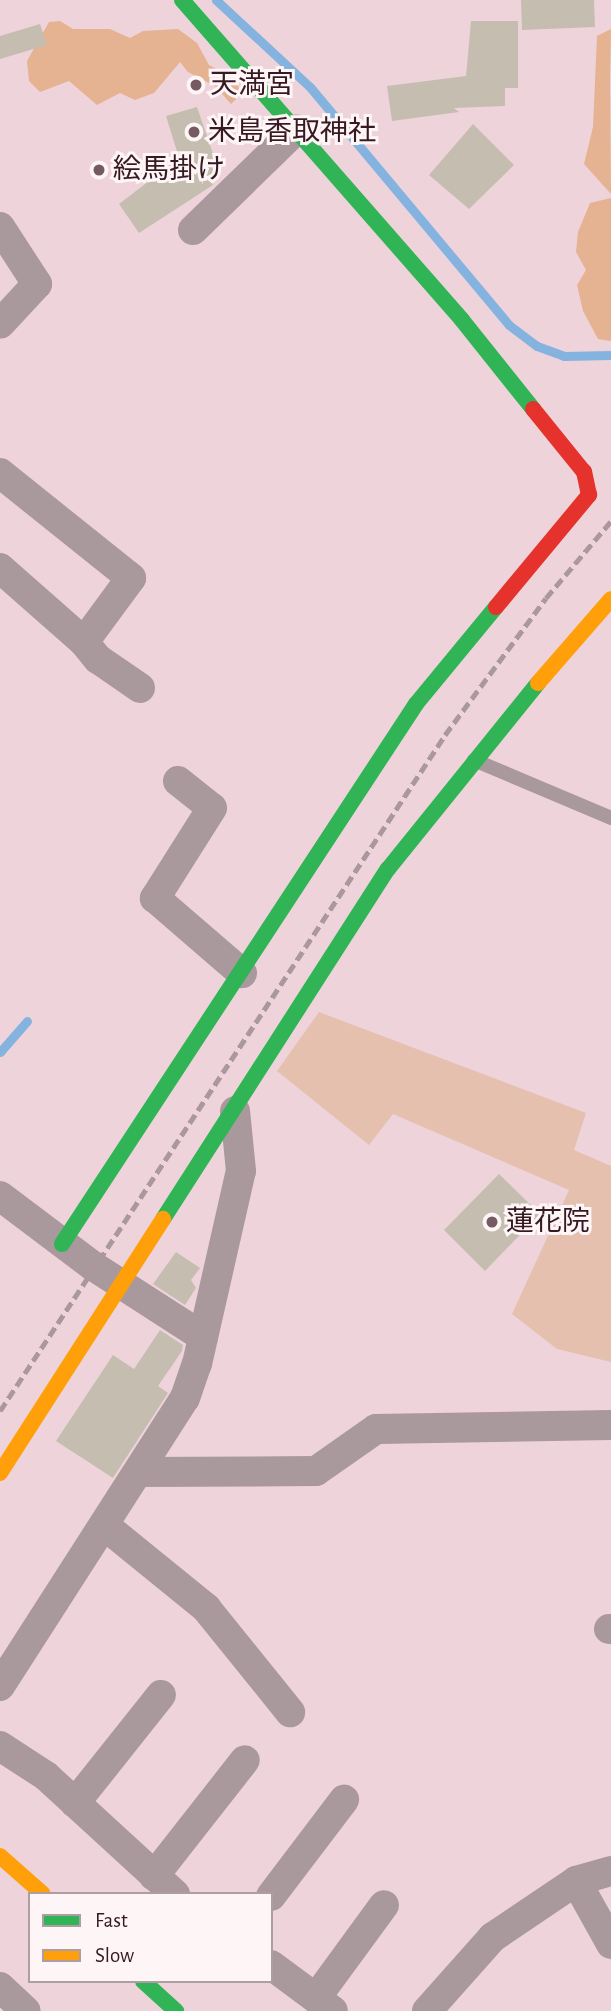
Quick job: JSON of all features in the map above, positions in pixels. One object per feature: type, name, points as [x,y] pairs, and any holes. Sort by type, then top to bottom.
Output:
[{"type":"street","points":[[62,1244],[416,704],[589,495],[584,472],[462,320],[182,0]]},
{"type":"street","points":[[193,230],[296,130]]},
{"type":"street","points":[[0,324],[37,284],[14,238]]},
{"type":"street","points":[[0,473],[131,578],[84,642]]},
{"type":"street","points":[[0,568],[84,642],[98,659],[140,688]]},
{"type":"street","points":[[0,1472],[235,1111],[388,869],[473,760],[611,599]]},
{"type":"street","points":[[178,781],[212,808],[155,898],[242,973]]},
{"type":"street","points":[[0,1686],[185,1398],[203,1337],[241,1171],[235,1111]]},
{"type":"street","points":[[1,1199],[121,1286],[203,1337]]},
{"type":"street","points":[[139,1472],[316,1472],[376,1429],[611,1425]]},
{"type":"street","points":[[104,1525],[206,1608],[290,1712]]},
{"type":"street","points":[[75,1803],[161,1695]]},
{"type":"street","points":[[0,1746],[31,1763],[165,1885],[246,1760]]},
{"type":"street","points":[[273,1893],[344,1800]]},
{"type":"street","points":[[0,1856],[41,1892]]},
{"type":"street","points":[[427,2011],[493,1937],[576,1881],[611,1871]]},
{"type":"street","points":[[576,1881],[611,1944]]},
{"type":"street","points":[[273,1966],[324,2004],[384,1905]]},
{"type":"street","points":[[145,1983],[176,2011]]},
{"type":"street","points":[[0,1987],[26,2011]]},
{"type":"lane","points":[[473,760],[611,818]]},
{"type":"shaded area","points":[[60,21],[73,29],[110,29],[130,38],[143,31],[178,29],[197,43],[209,65],[237,80],[240,95],[231,104],[215,86],[188,72],[180,62],[154,93],[135,100],[120,93],[97,105],[69,81],[40,92],[29,81],[27,61],[49,22]]},
{"type":"shaded area","points":[[611,29],[611,194],[584,164],[593,127],[597,36]]},
{"type":"shaded area","points":[[611,198],[611,341],[598,339],[583,311],[577,285],[586,270],[576,252],[578,232],[590,203]]},
{"type":"shaded area","points":[[319,1012],[586,1113],[574,1150],[611,1166],[611,1362],[557,1349],[512,1314],[569,1190],[393,1114],[369,1145],[277,1071]]},
{"type":"building","points":[[521,0],[594,0],[595,27],[522,30]]},
{"type":"building","points":[[471,21],[518,21],[518,88],[505,88],[505,106],[454,108],[459,112],[392,121],[387,86],[466,76]]},
{"type":"building","points":[[40,24],[47,45],[0,59],[0,36]]},
{"type":"building","points":[[197,107],[220,174],[210,180],[213,185],[139,233],[119,204],[179,158],[166,116]]},
{"type":"building","points":[[473,124],[514,165],[469,209],[429,175]]},
{"type":"building","name":"蓮花院","points":[[499,1174],[540,1214],[485,1271],[444,1230]]},
{"type":"building","points":[[176,1252],[200,1268],[191,1280],[196,1288],[185,1305],[153,1284]]},
{"type":"building","points":[[160,1330],[183,1345],[182,1351],[158,1386],[168,1393],[113,1478],[56,1441],[113,1355],[134,1369]]},
{"type":"waterway","points":[[216,0],[310,87],[509,325],[537,346],[564,356],[611,355]]},
{"type":"waterway","points":[[0,1052],[27,1021]]},
{"type":"railway","points":[[0,1411],[445,735],[546,598],[611,521]]},
{"type":"traffic: fast","points":[[182,0],[462,320],[533,409]]},
{"type":"traffic: fast","points":[[62,1244],[416,704],[496,607]]},
{"type":"traffic: fast","points":[[163,1219],[388,869],[538,683]]},
{"type":"traffic: fast","points":[[145,1983],[176,2011]]},
{"type":"traffic: slow","points":[[538,683],[611,599]]},
{"type":"traffic: slow","points":[[0,1473],[163,1219]]},
{"type":"traffic: slow","points":[[0,1856],[41,1892]]},
{"type":"traffic: jam","points":[[496,607],[589,495],[584,472],[533,409]]},
{"type":"place","name":"天満宮","points":[[196,85]]},
{"type":"place","name":"米島香取神社","points":[[194,132]]},
{"type":"place","name":"絵馬掛け","points":[[99,170]]},
{"type":"place","name":"蓮花院","points":[[492,1222]]}]
